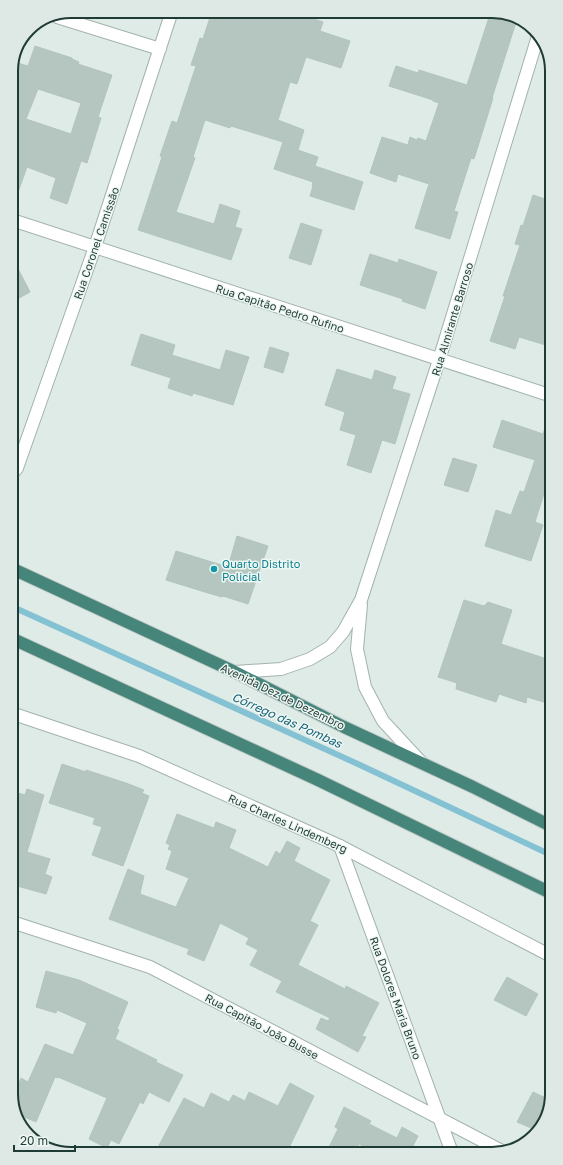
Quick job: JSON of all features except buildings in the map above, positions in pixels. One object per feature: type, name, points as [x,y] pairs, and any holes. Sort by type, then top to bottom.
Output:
[{"type":"highway","name":"Avenida Dez de Dezembro","points":[[18,571],[235,672],[545,823]]},
{"type":"highway","points":[[18,641],[318,780],[545,890]]},
{"type":"street","name":"Rua Coronel Camissão","points":[[18,468],[95,247],[170,18]]},
{"type":"street","points":[[63,19],[160,49]]},
{"type":"street","name":"Rua Almirante Barroso","points":[[235,672],[282,669],[310,660],[330,647],[343,632],[361,600],[440,360],[536,42]]},
{"type":"street","name":"Rua Capitão Pedro Rufino","points":[[18,222],[545,395]]},
{"type":"street","name":"Rua Almirante Barroso","points":[[361,600],[356,649],[365,687],[383,721],[421,762]]},
{"type":"street","name":"Rua Charles Lindemberg","points":[[18,715],[139,756],[340,846],[545,953]]},
{"type":"street","name":"Rua Dolores Maria Bruno","points":[[340,846],[450,1147]]},
{"type":"street","name":"Rua Capitão João Busse","points":[[18,923],[150,967],[494,1147]]},
{"type":"waterway","name":"Córrego das Pombas","points":[[18,609],[360,765],[545,852]]},
{"type":"place","name":"Quarto Distrito Policial","points":[[214,569]]}]
